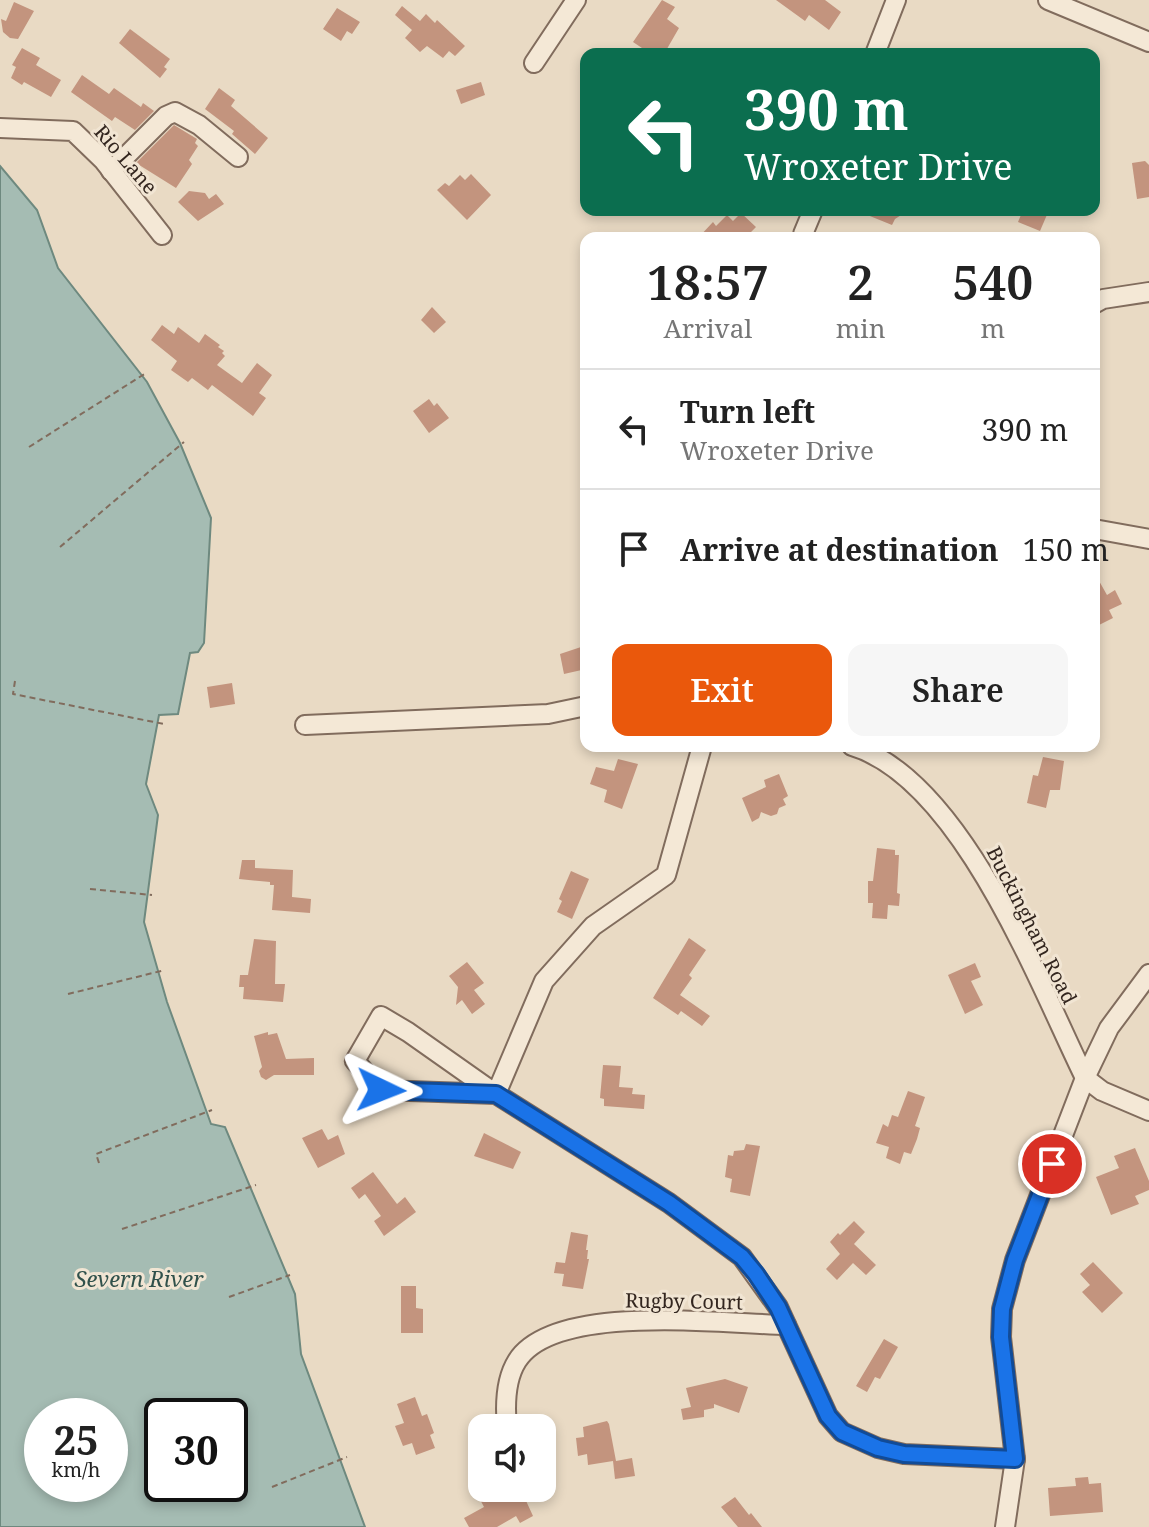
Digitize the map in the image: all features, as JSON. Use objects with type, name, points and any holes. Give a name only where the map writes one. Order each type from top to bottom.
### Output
[{"type":"street","points":[[534,63],[576,0]]},
{"type":"street","points":[[877,48],[896,0]]},
{"type":"street","points":[[1048,0],[1091,8],[1149,42]]},
{"type":"street","points":[[111,171],[166,116],[175,112],[199,125],[238,157]]},
{"type":"street","name":"Rio Lane","points":[[0,128],[73,131],[111,171],[162,235]]},
{"type":"street","points":[[1100,301],[1149,292]]},
{"type":"street","points":[[1100,530],[1149,539]]},
{"type":"street","points":[[305,725],[548,714],[580,707]]},
{"type":"street","points":[[484,1090],[544,981],[593,926],[666,875],[700,752]]},
{"type":"street","name":"Buckingham Road","points":[[871,752],[914,784],[953,827],[979,865],[1085,1078]]},
{"type":"street","points":[[1005,1527],[1015,1459],[1001,1337],[1002,1309],[1015,1260],[1085,1078],[1109,1028],[1149,974]]},
{"type":"street","points":[[484,1090],[381,1090],[355,1061],[381,1016],[484,1090],[669,1203],[742,1257],[778,1307],[828,1416],[842,1432],[878,1448],[904,1454],[1015,1459]]},
{"type":"street","points":[[1085,1078],[1102,1091],[1149,1111]]},
{"type":"street","name":"Rugby Court","points":[[508,1414],[509,1382],[517,1361],[532,1346],[552,1336],[609,1322],[646,1319],[786,1325]]},
{"type":"path","points":[[29,447],[146,373]]},
{"type":"path","points":[[60,547],[184,442]]},
{"type":"path","points":[[15,681],[13,694],[164,724]]},
{"type":"path","points":[[90,889],[152,895]]},
{"type":"path","points":[[68,994],[165,970]]},
{"type":"path","points":[[99,1163],[96,1154],[212,1110]]},
{"type":"path","points":[[122,1229],[256,1185]]},
{"type":"path","points":[[229,1297],[290,1275]]},
{"type":"path","points":[[272,1487],[347,1457]]},
{"type":"water","name":"Severn River","points":[[0,166],[37,210],[58,268],[147,382],[180,443],[211,518],[204,643],[198,652],[190,653],[178,714],[159,715],[146,784],[158,815],[144,922],[167,1002],[211,1124],[225,1127],[295,1294],[301,1354],[365,1527],[0,1527]]},
{"type":"building","points":[[662,0],[675,7],[667,19],[679,28],[667,48],[642,48],[633,42]]},
{"type":"building","points":[[776,0],[825,0],[841,12],[829,30],[809,15],[805,21]]},
{"type":"building","points":[[14,2],[34,11],[18,39],[10,38],[3,32],[1,19],[6,21]]},
{"type":"building","points":[[402,6],[420,21],[426,14],[435,23],[437,20],[465,46],[455,56],[449,51],[443,58],[427,46],[420,52],[405,38],[412,30],[395,15]]},
{"type":"building","points":[[337,8],[360,22],[352,34],[347,31],[341,41],[323,29]]},
{"type":"building","points":[[130,29],[170,59],[160,78],[119,43]]},
{"type":"building","points":[[22,48],[40,58],[36,65],[61,80],[51,97],[11,78],[16,67],[12,65]]},
{"type":"building","points":[[82,75],[109,94],[114,88],[141,107],[143,103],[154,111],[135,130],[115,117],[112,121],[71,92]]},
{"type":"building","points":[[481,82],[485,95],[461,104],[456,90]]},
{"type":"building","points":[[219,88],[235,100],[231,106],[268,138],[255,154],[232,134],[234,131],[205,109]]},
{"type":"building","points":[[174,125],[197,139],[195,143],[198,146],[189,160],[192,164],[176,188],[136,163]]},
{"type":"building","points":[[1145,161],[1149,165],[1149,197],[1137,199],[1132,163]]},
{"type":"building","points":[[471,174],[491,195],[467,220],[437,190],[445,183],[449,186],[460,175],[465,180]]},
{"type":"building","points":[[189,191],[205,193],[209,199],[216,194],[224,204],[198,221],[178,202]]},
{"type":"building","points":[[726,216],[733,221],[738,216],[744,216],[756,227],[751,232],[704,232],[713,222],[716,226]]},
{"type":"building","points":[[870,216],[900,216],[892,225]]},
{"type":"building","points":[[1020,216],[1046,216],[1040,231],[1018,222]]},
{"type":"building","points":[[432,307],[446,322],[434,333],[421,320]]},
{"type":"building","points":[[162,325],[174,334],[178,327],[199,343],[205,334],[224,351],[225,356],[217,365],[242,383],[257,363],[272,375],[259,393],[266,398],[253,416],[212,385],[208,390],[192,378],[188,382],[171,370],[177,361],[151,340]]},
{"type":"building","points":[[429,399],[434,406],[437,403],[449,418],[429,433],[413,411]]},
{"type":"building","points":[[1100,583],[1107,595],[1115,590],[1122,604],[1109,610],[1113,618],[1100,624]]},
{"type":"building","points":[[580,647],[580,670],[564,674],[560,654]]},
{"type":"building","points":[[232,683],[235,704],[210,708],[207,687]]},
{"type":"building","points":[[1043,757],[1064,761],[1060,790],[1050,790],[1046,808],[1027,803],[1033,775],[1038,776]]},
{"type":"building","points":[[618,759],[638,764],[622,809],[604,802],[607,790],[590,784],[596,767],[614,771]]},
{"type":"building","points":[[779,774],[788,796],[783,799],[786,805],[771,816],[761,812],[759,818],[752,822],[742,798],[766,787],[764,780]]},
{"type":"building","points":[[877,848],[895,850],[895,855],[899,855],[899,906],[888,905],[887,919],[872,918],[873,903],[868,903],[868,881],[873,881]]},
{"type":"building","points":[[242,860],[255,860],[255,868],[293,870],[292,897],[311,899],[310,913],[272,910],[274,885],[239,879]]},
{"type":"building","points":[[571,871],[589,879],[572,919],[557,912]]},
{"type":"building","points":[[689,938],[706,950],[680,995],[710,1016],[702,1026],[681,1011],[678,1015],[653,998]]},
{"type":"building","points":[[254,939],[276,941],[275,984],[285,984],[283,1002],[243,999],[244,987],[239,987],[240,975],[248,975]]},
{"type":"building","points":[[467,962],[484,983],[474,990],[485,1004],[472,1014],[462,1000],[456,1005],[458,987],[449,976]]},
{"type":"building","points":[[975,963],[981,977],[971,981],[983,1005],[965,1014],[948,975]]},
{"type":"building","points":[[268,1032],[268,1035],[277,1033],[286,1059],[314,1058],[314,1075],[274,1075],[266,1080],[261,1077],[259,1071],[262,1067],[254,1036]]},
{"type":"building","points":[[603,1065],[621,1066],[619,1087],[633,1088],[632,1094],[645,1095],[644,1109],[604,1106],[604,1099],[600,1098]]},
{"type":"building","points":[[908,1091],[925,1097],[915,1126],[920,1128],[917,1139],[911,1154],[904,1152],[900,1164],[886,1158],[889,1147],[876,1143],[883,1124],[888,1127],[892,1115],[898,1117]]},
{"type":"building","points":[[322,1129],[328,1140],[338,1135],[345,1154],[318,1168],[302,1138]]},
{"type":"building","points":[[484,1133],[521,1152],[513,1169],[474,1156]]},
{"type":"building","points":[[746,1144],[760,1146],[750,1196],[730,1192],[732,1179],[725,1177],[728,1155],[733,1156],[734,1151],[744,1150]]},
{"type":"building","points":[[1135,1148],[1149,1181],[1149,1190],[1135,1196],[1139,1204],[1111,1215],[1096,1177],[1119,1168],[1114,1156]]},
{"type":"building","points":[[373,1172],[397,1204],[405,1197],[416,1212],[384,1236],[374,1221],[381,1216],[365,1194],[359,1199],[351,1188]]},
{"type":"building","points":[[854,1221],[865,1232],[854,1244],[876,1265],[866,1275],[853,1263],[837,1280],[826,1269],[840,1254],[830,1242]]},
{"type":"building","points":[[571,1232],[588,1235],[586,1250],[589,1259],[583,1289],[562,1286],[564,1274],[554,1273],[556,1262],[565,1263]]},
{"type":"building","points":[[1093,1262],[1123,1293],[1102,1313],[1082,1292],[1090,1285],[1080,1274]]},
{"type":"building","points":[[401,1286],[416,1286],[416,1308],[423,1309],[423,1333],[401,1333]]},
{"type":"building","points":[[884,1339],[898,1347],[880,1379],[875,1377],[867,1392],[856,1386]]},
{"type":"building","points":[[725,1379],[748,1387],[739,1413],[714,1404],[714,1408],[704,1410],[704,1417],[683,1420],[681,1409],[691,1407],[686,1388]]},
{"type":"building","points":[[415,1397],[422,1416],[427,1414],[434,1433],[430,1435],[435,1448],[416,1455],[412,1443],[403,1446],[395,1426],[404,1423],[397,1404]]},
{"type":"building","points":[[607,1421],[616,1461],[632,1458],[635,1476],[615,1479],[613,1461],[588,1465],[587,1454],[578,1456],[576,1438],[584,1437],[583,1427]]},
{"type":"building","points":[[1088,1477],[1089,1484],[1101,1483],[1103,1512],[1050,1516],[1048,1488],[1076,1486],[1075,1478]]},
{"type":"building","points":[[735,1497],[762,1527],[738,1527],[721,1507]]},
{"type":"building","points":[[481,1502],[527,1502],[533,1516],[520,1523],[516,1516],[497,1527],[469,1527],[464,1518],[484,1507]]},
{"type":"route","points":[[381,1090],[496,1094],[669,1203],[742,1257],[756,1274],[778,1307],[828,1416],[842,1432],[878,1448],[904,1454],[1015,1459],[1001,1337],[1002,1309],[1015,1260],[1052,1164]]}]
